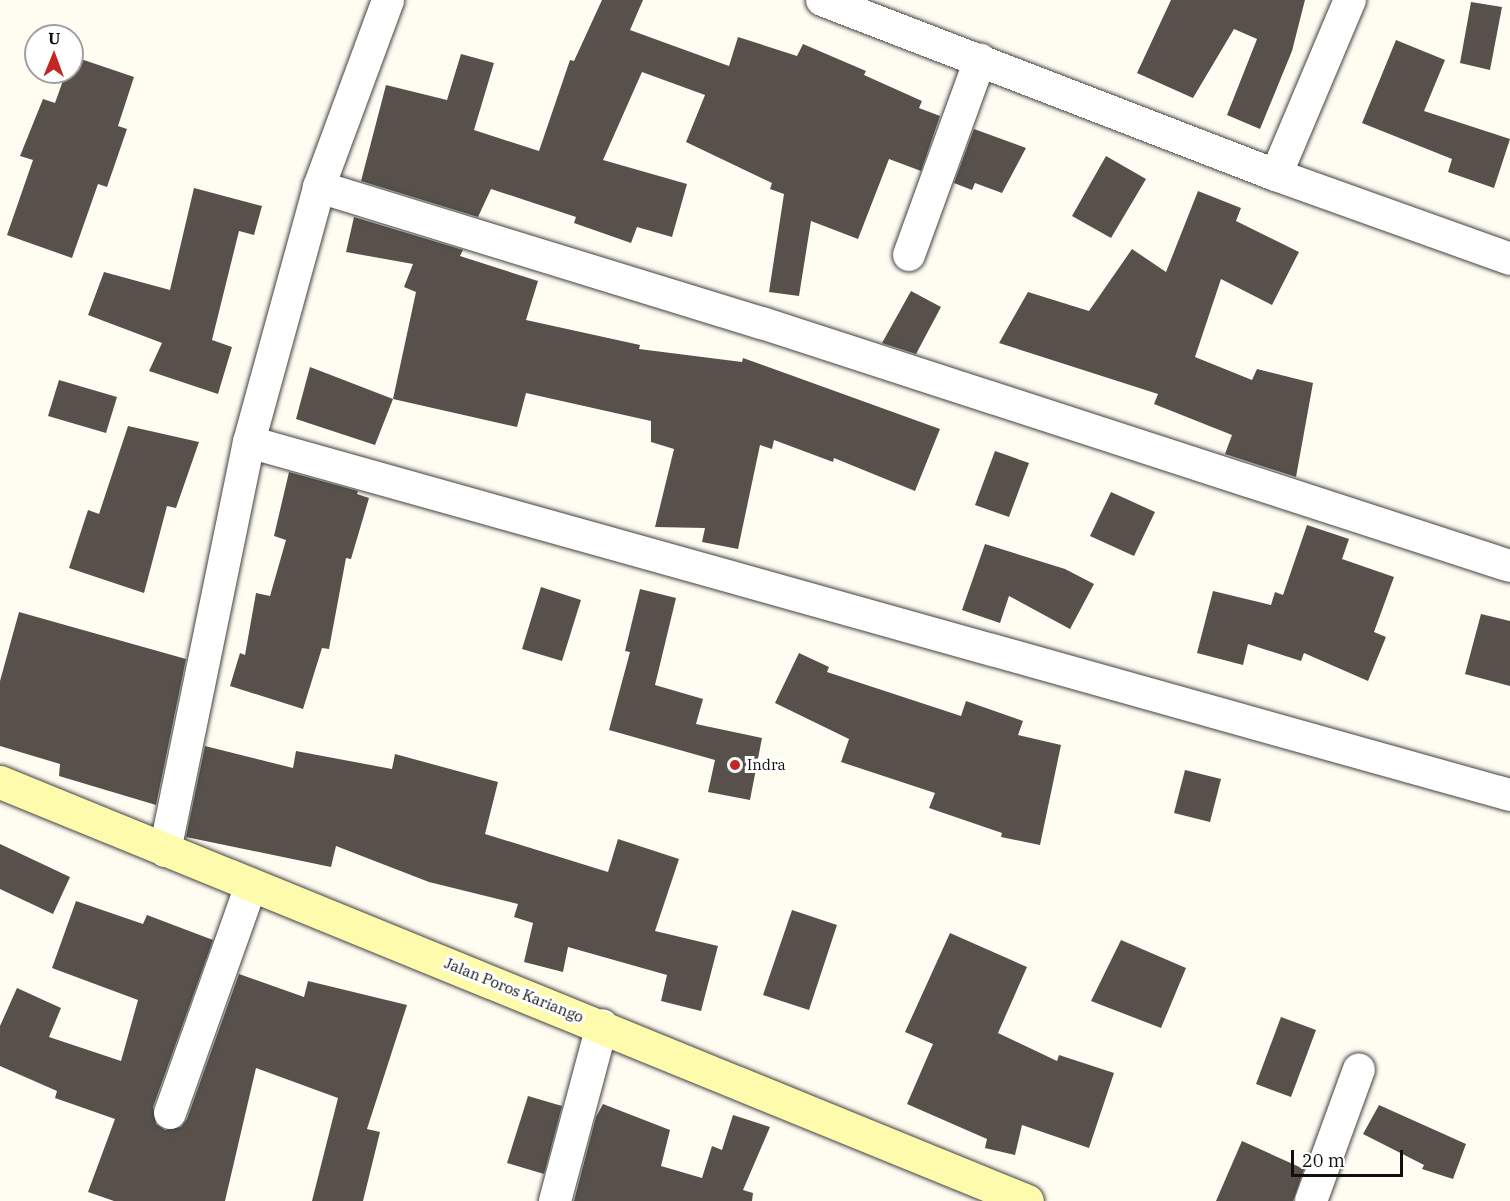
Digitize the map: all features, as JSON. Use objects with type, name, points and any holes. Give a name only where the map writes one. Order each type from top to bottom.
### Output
[{"type":"main road","name":"Jalan Poros Kariango","points":[[0,782],[251,886],[602,1025],[1027,1201]]},
{"type":"street","points":[[165,851],[249,442],[319,187],[388,0]]},
{"type":"street","points":[[822,0],[1276,175],[1510,259]]},
{"type":"street","points":[[1276,175],[1350,0]]},
{"type":"street","points":[[909,255],[980,60]]},
{"type":"street","points":[[319,187],[773,327],[1510,566]]},
{"type":"street","points":[[249,442],[1510,795]]},
{"type":"street","points":[[170,1113],[251,886]]},
{"type":"street","points":[[555,1201],[602,1025]]},
{"type":"street","points":[[1311,1201],[1359,1069]]},
{"type":"building","points":[[602,0],[643,0],[630,30],[729,66],[738,37],[797,56],[803,44],[866,71],[864,75],[922,101],[919,108],[940,116],[921,171],[889,159],[858,239],[811,221],[799,296],[769,292],[784,194],[770,189],[772,183],[686,142],[705,95],[642,72],[603,160],[687,184],[672,237],[637,227],[631,243],[574,223],[576,217],[491,189],[478,217],[361,181],[386,85],[447,100],[461,54],[494,63],[474,130],[539,151],[570,60],[574,61]]},
{"type":"building","points":[[1171,0],[1305,0],[1292,51],[1260,129],[1227,115],[1257,39],[1234,29],[1193,98],[1137,73]]},
{"type":"building","points":[[1471,2],[1502,7],[1490,70],[1460,63]]},
{"type":"building","points":[[1396,40],[1445,60],[1424,111],[1510,139],[1494,188],[1448,172],[1452,159],[1362,123]]},
{"type":"building","points":[[84,60],[134,77],[118,126],[127,129],[107,187],[98,184],[72,258],[7,235],[33,160],[20,156],[43,99],[55,103],[62,84],[84,84]]},
{"type":"building","points":[[974,129],[1026,148],[1002,193],[975,183],[972,190],[954,183]]},
{"type":"building","points":[[1106,156],[1146,179],[1111,238],[1072,216]]},
{"type":"building","points":[[194,188],[262,206],[254,235],[239,231],[212,340],[232,347],[218,394],[149,371],[162,343],[88,315],[104,272],[170,290]]},
{"type":"building","points":[[1198,191],[1241,208],[1236,221],[1299,252],[1272,305],[1221,279],[1195,357],[1252,380],[1257,369],[1313,383],[1296,477],[1225,454],[1232,435],[1154,404],[1158,394],[999,343],[1028,292],[1089,311],[1132,249],[1166,272]]},
{"type":"building","points":[[354,217],[463,250],[460,256],[538,281],[526,320],[640,345],[639,349],[742,362],[743,358],[940,429],[915,491],[834,458],[833,462],[774,440],[772,449],[760,445],[738,549],[702,542],[705,528],[655,527],[674,449],[651,442],[651,421],[526,393],[517,427],[393,399],[416,292],[404,287],[413,264],[346,252]]},
{"type":"building","points":[[911,291],[941,307],[916,354],[882,343]]},
{"type":"building","points":[[310,367],[393,399],[375,445],[296,419]]},
{"type":"building","points":[[59,380],[117,397],[106,433],[48,416]]},
{"type":"building","points":[[128,426],[199,442],[176,508],[167,506],[144,593],[69,568],[88,510],[99,514]]},
{"type":"building","points":[[995,451],[1029,463],[1009,517],[975,505]]},
{"type":"building","points":[[289,472],[358,491],[357,494],[369,498],[351,559],[346,558],[329,649],[322,648],[303,709],[230,686],[240,653],[245,655],[256,593],[270,596],[286,540],[274,536]]},
{"type":"building","points":[[1111,492],[1155,512],[1134,556],[1090,536]]},
{"type":"building","points":[[1307,525],[1349,539],[1342,559],[1394,577],[1374,632],[1386,637],[1368,681],[1304,653],[1301,661],[1248,644],[1243,665],[1197,653],[1213,591],[1271,605],[1275,592],[1283,595]]},
{"type":"building","points":[[985,544],[1065,569],[1094,584],[1070,629],[1009,596],[1000,623],[962,610]]},
{"type":"building","points":[[541,587],[581,600],[562,661],[522,649]]},
{"type":"building","points":[[640,589],[676,598],[655,685],[703,699],[696,724],[762,738],[750,800],[708,792],[715,760],[609,730],[630,652],[625,651]]},
{"type":"building","points":[[19,612],[186,659],[156,805],[59,776],[60,764],[0,746],[0,681]]},
{"type":"building","points":[[1481,614],[1510,621],[1510,686],[1465,674]]},
{"type":"building","points":[[799,653],[829,667],[827,672],[961,716],[966,701],[1023,721],[1018,735],[1061,745],[1040,845],[1001,837],[1002,833],[929,808],[935,793],[841,762],[849,739],[775,703]]},
{"type":"building","points":[[205,746],[293,768],[296,751],[392,769],[395,754],[498,782],[485,834],[608,872],[618,839],[679,859],[655,931],[718,946],[701,1011],[661,1001],[667,975],[568,947],[563,972],[524,962],[533,923],[514,917],[518,904],[429,882],[336,846],[331,867],[186,837]]},
{"type":"building","points":[[1185,770],[1221,779],[1210,822],[1174,813]]},
{"type":"building","points":[[0,844],[70,877],[53,914],[0,889]]},
{"type":"building","points":[[76,901],[143,924],[147,915],[213,940],[153,1107],[156,1124],[165,1130],[181,1127],[187,1119],[239,974],[304,997],[308,981],[407,1005],[367,1129],[380,1132],[363,1201],[312,1201],[338,1098],[256,1068],[225,1201],[114,1201],[88,1192],[115,1119],[55,1098],[57,1091],[0,1066],[0,1026],[17,988],[61,1008],[49,1037],[121,1061],[138,1000],[52,968]]},
{"type":"building","points":[[792,910],[837,925],[809,1010],[763,995]]},
{"type":"building","points":[[950,933],[1027,967],[998,1033],[1057,1061],[1059,1055],[1114,1073],[1089,1148],[1022,1125],[1015,1155],[985,1148],[987,1139],[907,1104],[933,1044],[905,1032]]},
{"type":"building","points":[[1121,940],[1186,968],[1161,1028],[1091,1001]]},
{"type":"building","points":[[1281,1017],[1316,1030],[1291,1097],[1256,1084]]},
{"type":"building","points":[[528,1096],[562,1106],[544,1174],[507,1163]]},
{"type":"building","points":[[603,1104],[670,1130],[661,1166],[702,1178],[712,1146],[722,1150],[733,1115],[770,1127],[743,1190],[753,1193],[752,1201],[574,1201],[596,1117]]},
{"type":"building","points":[[1379,1105],[1466,1144],[1453,1179],[1422,1169],[1424,1165],[1363,1134]]},
{"type":"building","points":[[1242,1141],[1304,1169],[1293,1201],[1216,1201]]},
{"type":"place","name":"Indra","points":[[735,765]]}]
